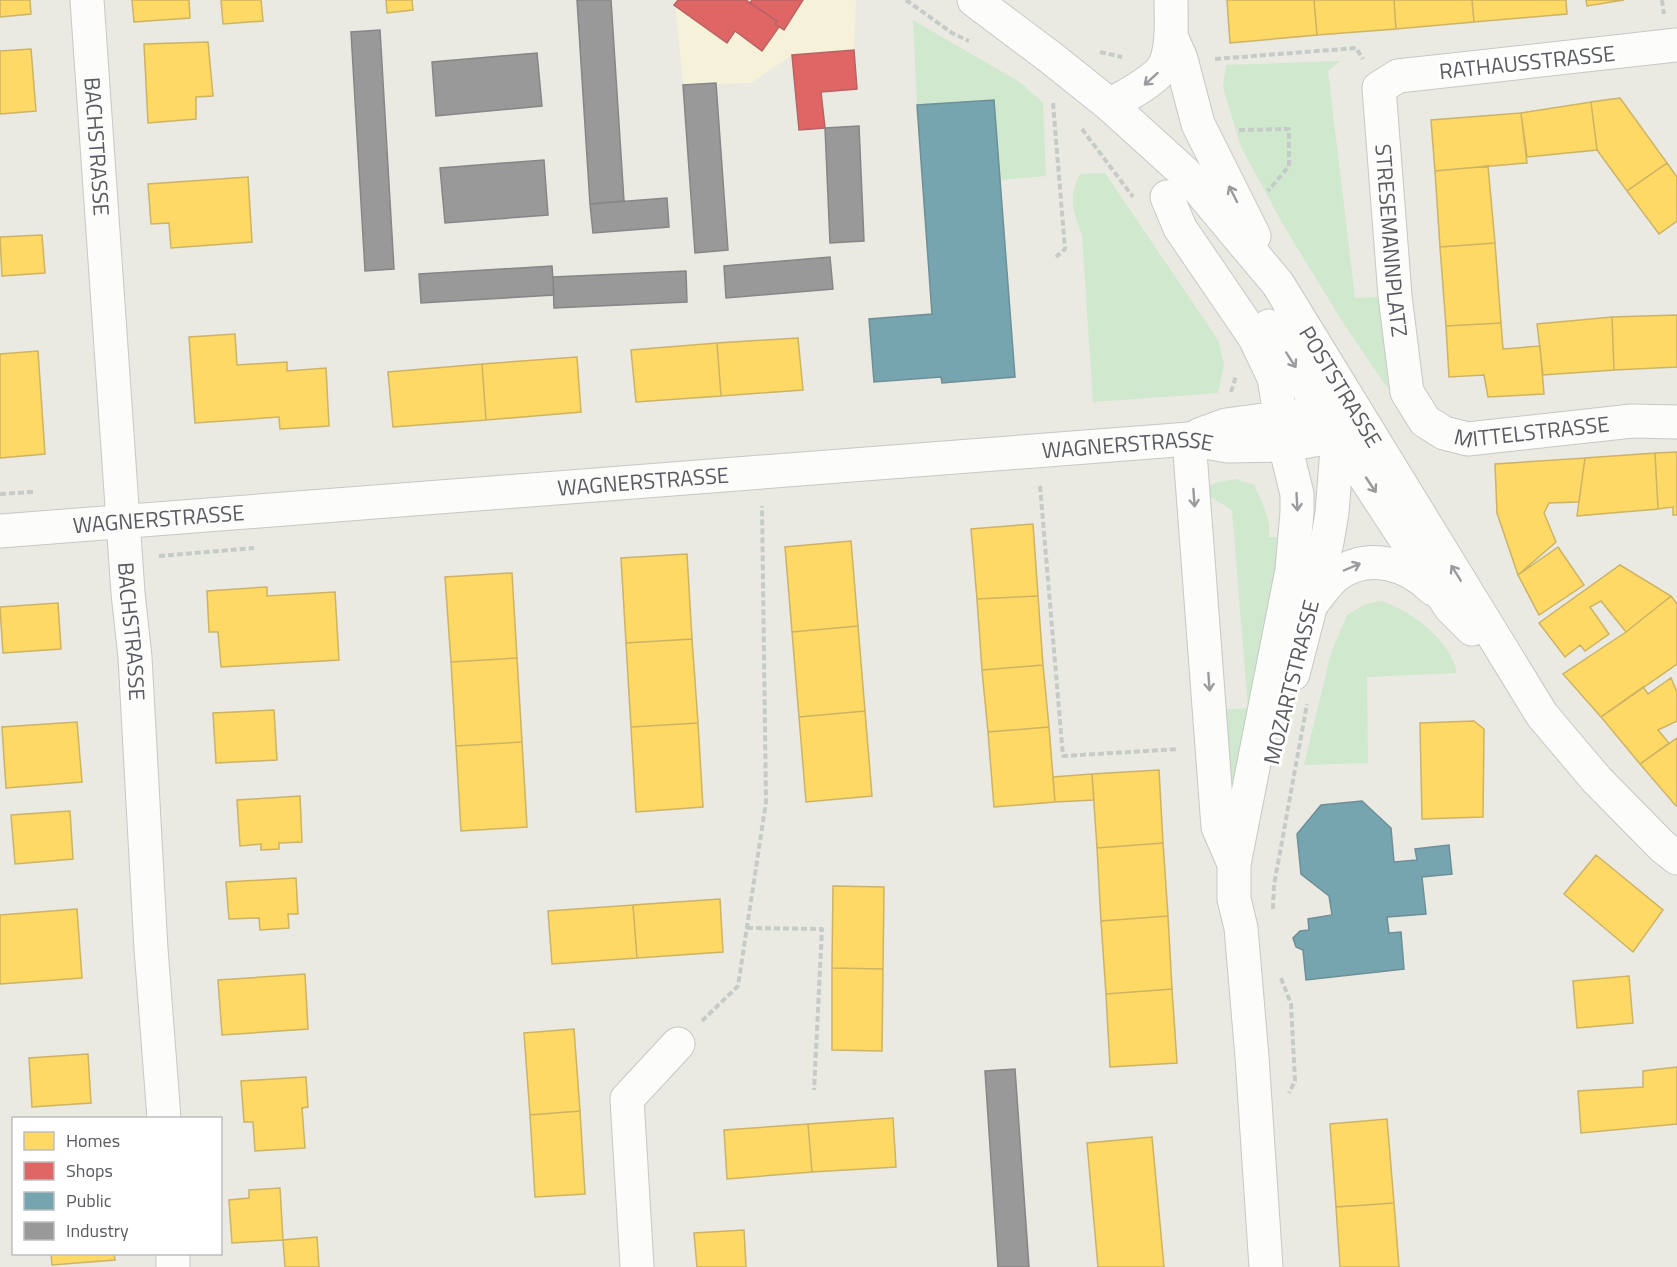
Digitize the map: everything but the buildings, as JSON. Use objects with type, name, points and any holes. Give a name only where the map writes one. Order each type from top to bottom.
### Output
[{"type":"street","name":"BACHSTRASSE","points":[[87,0],[123,521],[135,657],[151,949],[164,1117]]},
{"type":"street","name":"POSTSTRASSE","points":[[974,0],[1050,57],[1186,174],[1278,284],[1342,425],[1450,607],[1520,676]]},
{"type":"street","points":[[1119,114],[1166,64],[1171,36],[1171,0]]},
{"type":"street","points":[[1171,36],[1180,59],[1198,124],[1278,284]]},
{"type":"street","name":"RATHAUSSTRASSE","points":[[1379,88],[1398,76],[1677,45]]},
{"type":"street","name":"STRESEMANNPLATZ","points":[[1379,88],[1395,296],[1407,392]]},
{"type":"street","name":"POSTSTRASSE","points":[[1119,114],[1167,197],[1250,295],[1520,676],[1542,715],[1597,780],[1663,847],[1677,858]]},
{"type":"street","name":"MOZARTSTRASSE","points":[[1167,197],[1180,228],[1256,338],[1274,378],[1297,494],[1292,570],[1234,864],[1234,899],[1241,928],[1266,1267]]},
{"type":"street","name":"MITTELSTRASSE","points":[[1407,392],[1425,421],[1444,433],[1468,439],[1632,421],[1677,422]]},
{"type":"street","name":"WAGNERSTRASSE","points":[[0,531],[1189,440],[1228,446],[1283,431],[1342,425]]},
{"type":"street","name":"MOZARTSTRASSE","points":[[1241,928],[1255,830],[1327,542],[1342,425]]},
{"type":"street","name":"MOZARTSTRASSE","points":[[1189,440],[1218,827],[1234,864]]},
{"type":"street","points":[[1310,606],[1335,576],[1348,567],[1365,562],[1399,565],[1428,584],[1450,607]]},
{"type":"street","points":[[637,1267],[627,1099],[678,1044]]},
{"type":"path","points":[[1205,59],[1356,48],[1379,88]]},
{"type":"path","points":[[1052,93],[1065,249],[1056,257]]},
{"type":"path","points":[[1233,130],[1289,129],[1289,166],[1261,200]]},
{"type":"path","points":[[1051,485],[1039,486],[1063,756],[1182,749]]},
{"type":"path","points":[[678,1044],[738,986],[766,802],[762,503]]},
{"type":"path","points":[[1273,920],[1274,885],[1307,701]]},
{"type":"path","points":[[747,928],[822,929],[814,1090]]},
{"type":"path","points":[[1280,975],[1291,1004],[1295,1072],[1295,1081],[1287,1097]]},
{"type":"shaded area","points":[[675,0],[856,0],[854,50],[792,55],[751,83],[683,85]]},
{"type":"green space","points":[[913,20],[1021,83],[1043,103],[1046,176],[1000,180],[994,100],[917,105]]},
{"type":"green space","points":[[1340,61],[1328,71],[1355,298],[1380,297],[1388,389],[1344,324],[1285,228],[1241,147],[1223,87],[1226,65]]},
{"type":"green space","points":[[1105,173],[1218,340],[1224,365],[1218,393],[1093,402],[1082,235],[1074,211],[1073,198],[1080,174]]},
{"type":"green space","points":[[1236,479],[1254,485],[1267,517],[1269,537],[1286,538],[1229,814],[1221,710],[1248,708],[1232,510],[1206,494],[1207,487],[1218,482]]},
{"type":"green space","points":[[1382,601],[1405,612],[1428,628],[1447,649],[1457,673],[1367,677],[1368,763],[1304,765],[1331,653],[1347,615],[1366,604]]}]
